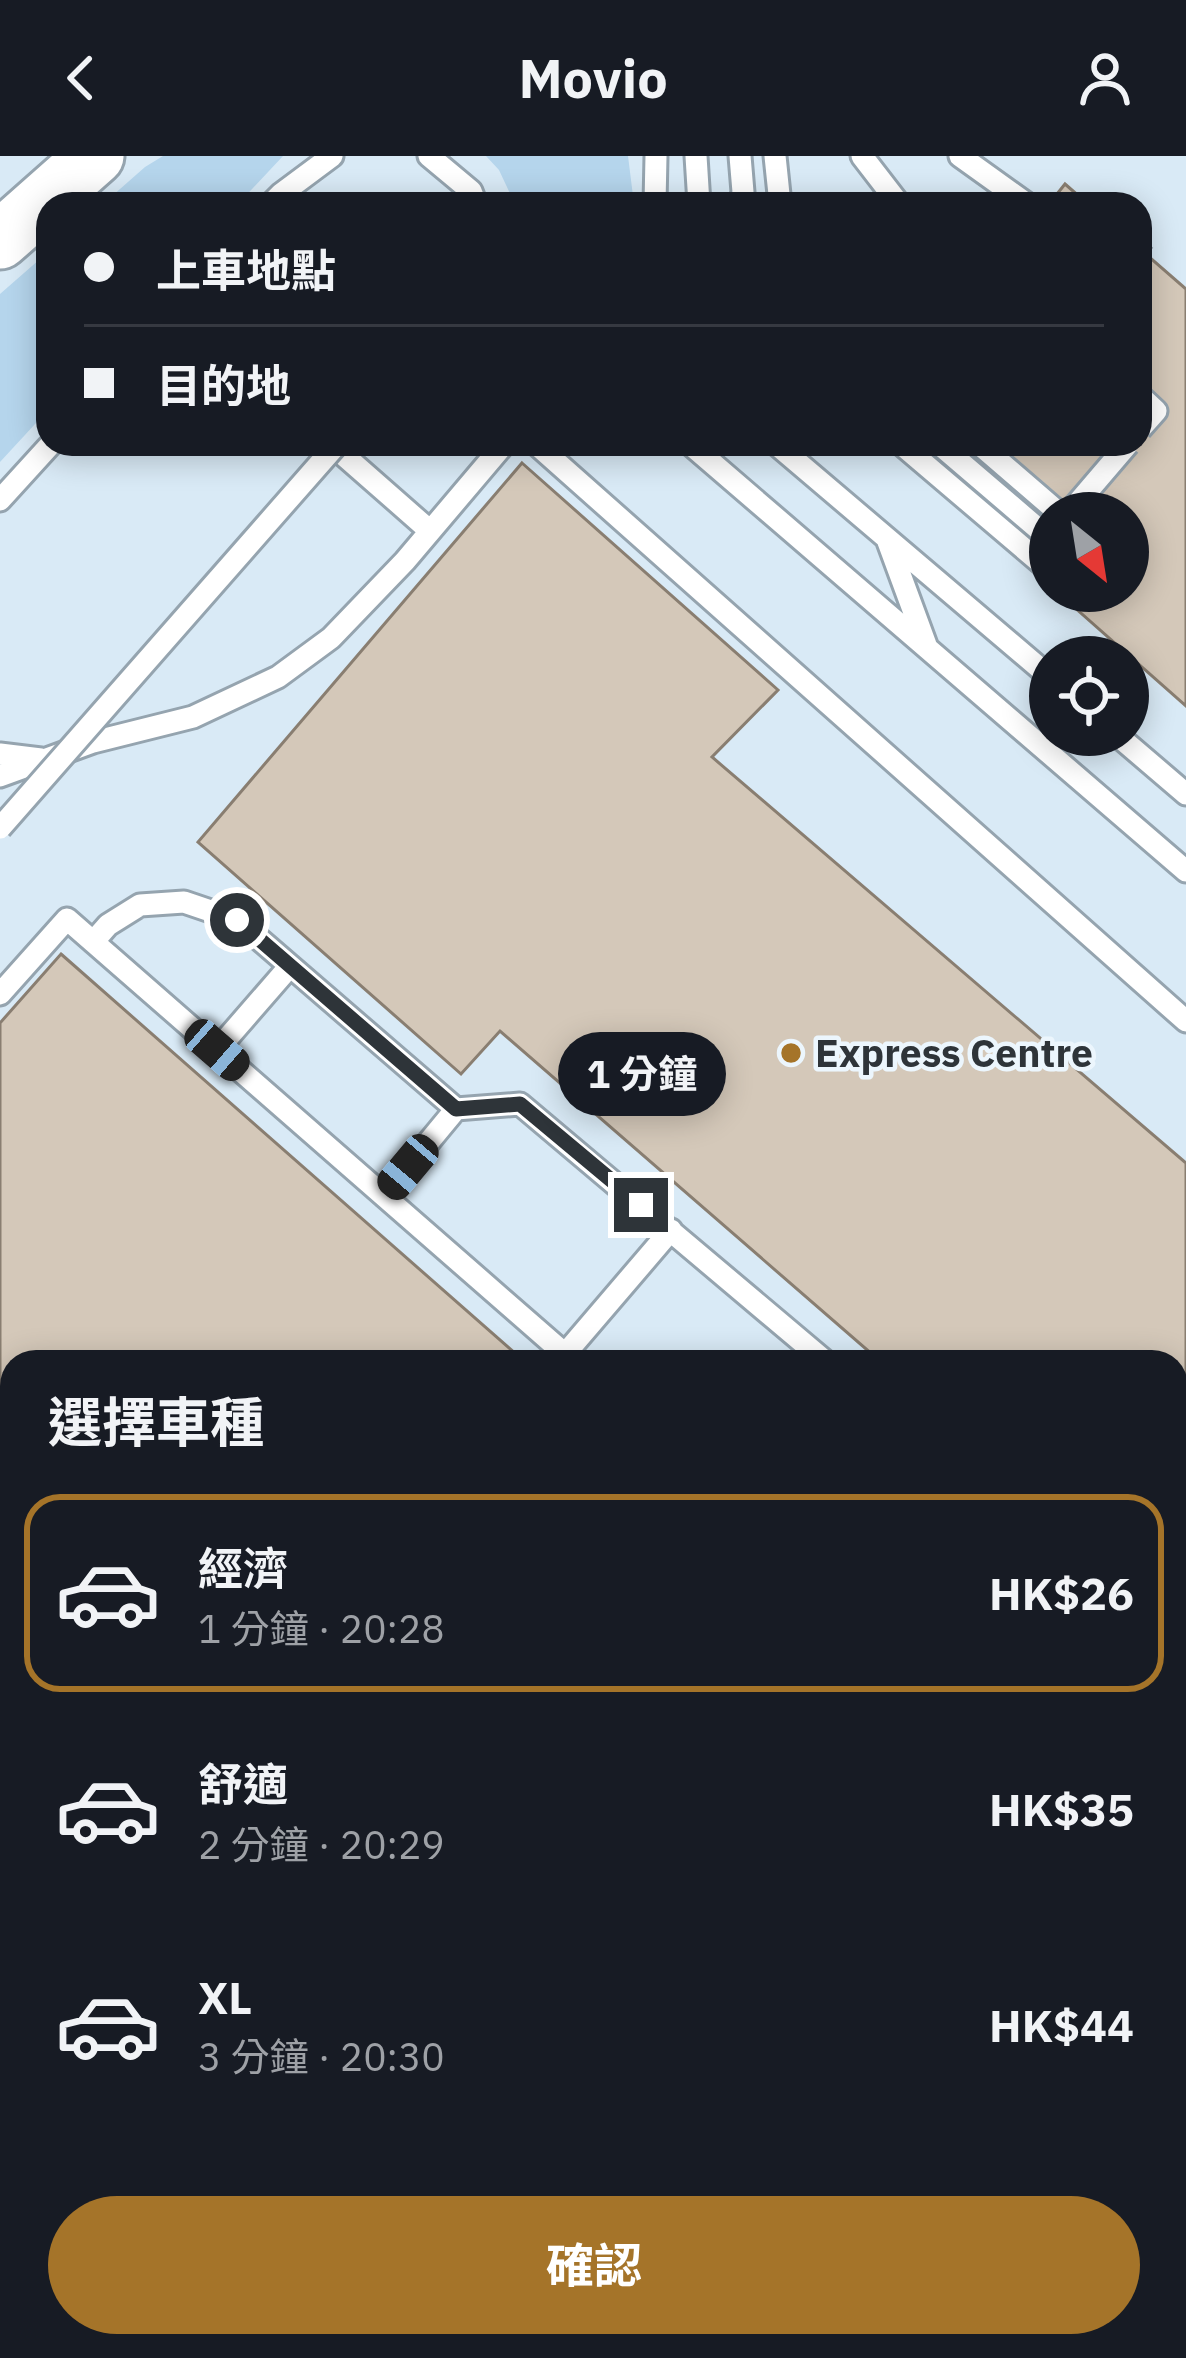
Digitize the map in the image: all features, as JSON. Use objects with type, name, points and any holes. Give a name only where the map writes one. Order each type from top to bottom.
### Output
[{"type":"street","points":[[54,192],[95,156]]},
{"type":"street","points":[[0,240],[36,208]]},
{"type":"lane","points":[[286,192],[332,156]]},
{"type":"lane","points":[[429,156],[471,192]]},
{"type":"lane","points":[[655,192],[656,156]]},
{"type":"lane","points":[[696,156],[698,192]]},
{"type":"lane","points":[[740,156],[743,192]]},
{"type":"lane","points":[[776,156],[780,192]]},
{"type":"lane","points":[[862,156],[890,192]]},
{"type":"lane","points":[[960,156],[1010,192]]},
{"type":"lane","points":[[0,500],[40,456]]},
{"type":"lane","points":[[0,829],[324,456]]},
{"type":"lane","points":[[347,456],[429,530]]},
{"type":"lane","points":[[0,776],[93,742],[193,717],[278,677],[332,638],[494,456]]},
{"type":"lane","points":[[550,456],[1186,1021]]},
{"type":"lane","points":[[704,456],[1186,871]]},
{"type":"lane","points":[[791,456],[1029,658]]},
{"type":"lane","points":[[916,456],[1029,553]]},
{"type":"lane","points":[[953,456],[1029,521]]},
{"type":"lane","points":[[993,456],[1035,492]]},
{"type":"lane","points":[[1087,492],[1117,456]]},
{"type":"lane","points":[[886,535],[926,646]]},
{"type":"lane","points":[[0,754],[45,760]]},
{"type":"lane","points":[[1142,756],[1186,794]]},
{"type":"lane","points":[[93,942],[108,925],[140,905],[184,902],[237,920],[456,1109],[520,1104],[812,1350]]},
{"type":"lane","points":[[0,994],[67,919],[561,1350]]},
{"type":"lane","points":[[217,1050],[290,966]]},
{"type":"lane","points":[[384,1196],[456,1109]]},
{"type":"lane","points":[[576,1350],[671,1230]]},
{"type":"path","points":[[1152,251],[1157,255]]},
{"type":"shaded area","points":[[163,156],[283,156],[249,192],[117,192]]},
{"type":"shaded area","points":[[486,156],[628,156],[632,192],[509,192]]},
{"type":"shaded area","points":[[36,262],[36,423],[0,462],[0,294]]},
{"type":"building","points":[[1152,259],[1186,289],[1186,706],[1149,673],[1149,636],[1107,636],[1080,612],[1149,612],[1149,492],[1029,492],[1029,507],[971,456],[1152,456]]},
{"type":"building","name":"Express Centre","points":[[522,463],[778,690],[712,757],[1186,1163],[1186,1350],[867,1350],[500,1031],[461,1074],[198,842]]},
{"type":"building","points":[[61,954],[511,1350],[0,1350],[0,1023]]},
{"type":"place","name":"Express Centre","points":[[791,1053]]},
{"type":"route","points":[[237,920],[456,1109],[520,1104],[641,1205]]}]
